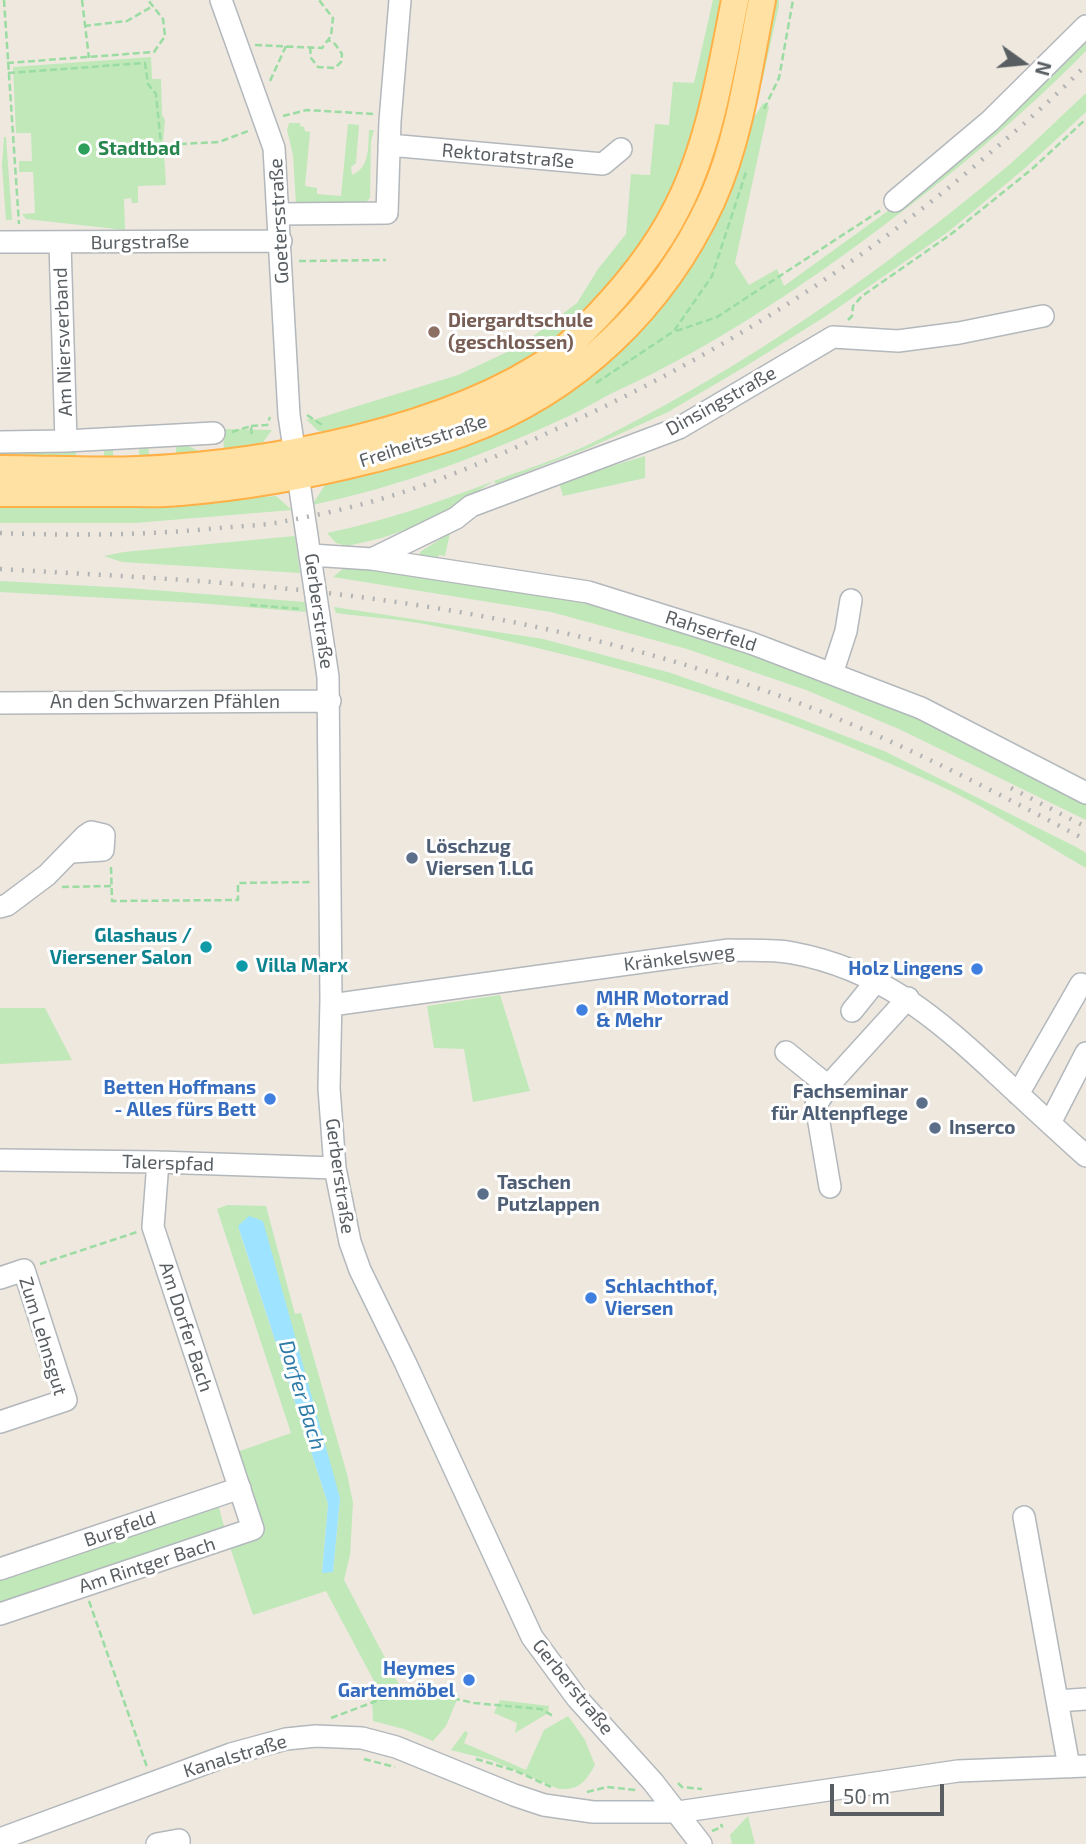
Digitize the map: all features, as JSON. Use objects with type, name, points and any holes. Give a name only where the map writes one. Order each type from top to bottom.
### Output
[{"type":"main road","name":"Freiheitsstraße","points":[[0,493],[179,492],[295,464],[474,401],[559,354],[645,262],[677,209],[714,107],[735,0]]},
{"type":"main road","name":"Freiheitsstraße","points":[[0,469],[138,470],[254,459],[295,464],[392,454],[464,432],[529,402],[570,377],[615,340],[658,292],[688,247],[713,198],[739,115],[762,0]]},
{"type":"street","name":"Goetersstraße","points":[[221,0],[274,148],[289,415],[295,464]]},
{"type":"street","points":[[279,214],[387,213],[390,118],[400,0]]},
{"type":"street","points":[[895,201],[990,121],[1086,26]]},
{"type":"street","name":"Rektoratstraße","points":[[389,145],[603,164],[621,149]]},
{"type":"street","name":"Burgstraße","points":[[10,242],[281,241]]},
{"type":"street","name":"Am Niersverband","points":[[60,243],[66,442]]},
{"type":"street","points":[[833,337],[898,341],[959,333],[1043,316]]},
{"type":"street","name":"Dinsingstraße","points":[[372,559],[456,517],[471,506],[679,428],[833,337]]},
{"type":"street","points":[[0,442],[66,442],[214,433]]},
{"type":"street","name":"Gerberstraße","points":[[295,464],[311,555],[330,701],[329,1082],[335,1168],[350,1242],[360,1270],[527,1628],[577,1698],[653,1782],[701,1844]]},
{"type":"street","name":"Rahserfeld","points":[[311,555],[372,559],[587,593],[751,643],[921,708],[1086,793]]},
{"type":"street","points":[[832,674],[846,631],[851,600]]},
{"type":"street","name":"An den Schwarzen Pfählen","points":[[0,703],[330,701]]},
{"type":"street","points":[[0,907],[7,905],[31,887],[92,832],[104,835],[104,846]]},
{"type":"street","name":"Kränkelsweg","points":[[331,1005],[729,950],[791,952],[850,969],[877,980],[908,998],[950,1031],[1086,1157]]},
{"type":"street","points":[[852,1011],[877,980]]},
{"type":"street","points":[[1018,1094],[1081,984]]},
{"type":"street","points":[[830,1187],[816,1105],[828,1087],[908,998]]},
{"type":"street","points":[[786,1052],[828,1087]]},
{"type":"street","points":[[1050,1123],[1086,1053]]},
{"type":"street","name":"Talerspfad","points":[[0,1160],[335,1168]]},
{"type":"street","name":"Am Dorfer Bach","points":[[158,1162],[153,1227],[240,1488]]},
{"type":"street","name":"Zum Lehnsgut","points":[[0,1278],[24,1270],[66,1401],[0,1422]]},
{"type":"street","name":"Burgfeld","points":[[0,1569],[240,1488]]},
{"type":"street","name":"Am Rintger Bach","points":[[0,1614],[253,1529],[240,1488]]},
{"type":"street","points":[[1024,1517],[1057,1700],[1077,1766]]},
{"type":"street","points":[[1057,1700],[1086,1699]]},
{"type":"street","name":"Kanalstraße","points":[[0,1839],[231,1754],[286,1739],[316,1736],[362,1738],[396,1747],[484,1784],[544,1805],[593,1812],[678,1812],[958,1771],[1077,1766]]},
{"type":"street","points":[[157,1844],[178,1840],[179,1844]]},
{"type":"path","points":[[4,0],[8,73],[10,242]]},
{"type":"path","points":[[82,0],[89,58]]},
{"type":"path","points":[[7,63],[154,52],[165,36],[163,19],[148,0]]},
{"type":"path","points":[[238,45],[322,48],[331,36],[332,18],[319,0]]},
{"type":"path","points":[[762,114],[779,78],[793,0]]},
{"type":"path","points":[[84,26],[127,21],[153,6]]},
{"type":"path","points":[[310,47],[311,58],[318,67],[335,68],[341,62],[342,54],[335,44],[328,40]]},
{"type":"path","points":[[8,73],[145,63],[148,84],[156,94],[161,145],[219,142],[244,134],[262,114],[286,46]]},
{"type":"path","points":[[262,114],[307,110],[390,118]]},
{"type":"path","points":[[833,337],[852,316],[853,306],[862,296],[950,235],[1032,169],[1086,119]]},
{"type":"path","points":[[674,331],[712,276],[749,164]]},
{"type":"path","points":[[588,386],[674,331],[717,317],[895,201]]},
{"type":"path","points":[[299,261],[386,260]]},
{"type":"path","points":[[214,433],[236,432],[251,426],[254,459]]},
{"type":"path","points":[[250,605],[319,610]]},
{"type":"path","points":[[104,846],[111,851],[112,901],[238,900],[238,883],[331,882]]},
{"type":"path","points":[[31,887],[112,886]]},
{"type":"path","points":[[24,1270],[153,1227]]},
{"type":"path","points":[[84,1586],[150,1773]]},
{"type":"path","points":[[341,1721],[328,1719],[379,1700],[434,1694],[474,1703],[541,1709],[553,1716]]},
{"type":"path","points":[[467,1756],[516,1772],[560,1791]]},
{"type":"path","points":[[359,1757],[395,1768]]},
{"type":"path","points":[[585,1793],[607,1787],[641,1791],[666,1770],[682,1787],[703,1789]]},
{"type":"green space","points":[[713,0],[729,0],[695,139],[651,236],[579,320],[529,358],[488,381],[430,405],[330,432],[318,431],[306,419],[316,419],[458,375],[520,346],[577,303],[598,269],[626,234],[631,174],[650,175],[655,124],[669,125],[673,82],[694,83]]},
{"type":"green space","points":[[772,0],[779,0],[779,5],[762,82],[755,82]]},
{"type":"green space","points":[[1086,33],[1086,51],[1026,109],[963,163],[831,264],[732,330],[654,373],[508,443],[411,478],[312,505],[329,479],[600,364],[763,103],[769,106],[735,263],[749,285],[777,269],[784,286],[910,195]]},
{"type":"green space","points":[[151,57],[152,79],[161,79],[162,115],[165,120],[163,142],[159,145],[164,152],[166,185],[138,186],[138,203],[132,203],[131,198],[124,199],[125,230],[26,219],[22,214],[35,213],[33,172],[19,172],[19,161],[32,161],[31,133],[16,133],[13,67]]},
{"type":"green space","points":[[1086,93],[1086,112],[1024,169],[948,232],[826,316],[668,412],[591,447],[496,484],[494,481],[580,448],[648,414],[702,384],[809,317],[960,205],[1009,165]]},
{"type":"green space","points":[[289,123],[300,123],[305,131],[310,132],[305,186],[317,188],[317,194],[341,196],[348,124],[359,125],[356,163],[351,167],[352,175],[358,172],[365,162],[369,130],[374,130],[371,141],[370,198],[364,204],[296,204],[293,155],[287,130]]},
{"type":"green space","points":[[4,137],[12,220],[6,220],[2,165]]},
{"type":"green space","points":[[223,429],[272,430],[261,445],[213,457],[0,460],[0,451],[76,445],[76,457],[104,457],[104,445],[113,445],[113,456],[139,456],[139,445],[148,444],[149,456],[176,456],[176,443],[203,453],[224,452]]},
{"type":"green space","points":[[645,456],[645,478],[563,496],[559,482]]},
{"type":"green space","points":[[494,481],[430,521],[382,538],[347,546],[336,543],[327,533],[412,510]]},
{"type":"green space","points":[[276,496],[292,510],[135,523],[0,523],[0,505],[135,506]]},
{"type":"green space","points":[[450,533],[445,556],[439,555],[436,561],[419,559],[420,552]]},
{"type":"green space","points":[[295,536],[300,573],[122,562],[104,556],[124,552]]},
{"type":"green space","points":[[360,566],[583,597],[854,689],[990,748],[1086,800],[1086,820],[899,729],[806,690],[687,649],[551,612],[333,577],[344,568]]},
{"type":"green space","points":[[0,581],[305,602],[306,612],[0,592]]},
{"type":"green space","points":[[334,607],[543,639],[671,673],[884,751],[1078,848],[1086,853],[1086,868],[992,813],[934,783],[873,756],[749,709],[559,653],[430,625],[336,613]]},
{"type":"green space","points":[[500,995],[530,1091],[473,1102],[464,1049],[434,1048],[427,1006]]},
{"type":"green space","points":[[0,1008],[45,1008],[72,1060],[0,1064]]},
{"type":"green space","points":[[227,1205],[266,1206],[295,1314],[301,1313],[347,1474],[353,1503],[350,1555],[344,1580],[403,1692],[459,1695],[446,1726],[433,1741],[404,1729],[373,1721],[372,1699],[382,1696],[326,1591],[253,1615],[229,1544],[264,1532],[237,1452],[291,1433],[217,1209]],"holes":[[[238,1227],[340,1498],[333,1572],[322,1572],[328,1504]]]},
{"type":"green space","points":[[218,1504],[225,1530],[0,1604],[0,1578]]},
{"type":"green space","points":[[500,1700],[549,1706],[548,1713],[515,1733],[517,1723],[494,1713]]},
{"type":"green space","points":[[568,1716],[585,1740],[595,1765],[585,1780],[572,1788],[559,1789],[491,1760],[451,1750],[465,1731],[468,1733],[464,1743],[526,1770],[544,1730]]},
{"type":"green space","points":[[748,1816],[755,1844],[732,1844],[730,1835]]},
{"type":"water","name":"Dorfer Bach","points":[[249,1216],[263,1221],[340,1498],[333,1572],[322,1573],[328,1504],[238,1226]]},
{"type":"railway","points":[[0,533],[83,535],[275,523],[387,497],[496,456],[632,393],[687,364],[793,301],[943,192],[1028,120],[1086,65]]},
{"type":"railway","points":[[0,569],[308,591],[466,613],[578,636],[690,666],[799,703],[944,767],[1086,840]]},
{"type":"railway","points":[[1011,788],[1086,827]]},
{"type":"place","name":"Stadtbad","points":[[84,149]]},
{"type":"place","name":"Diergardtschule (geschlossen)","points":[[434,332]]},
{"type":"place","name":"Löschzug Viersen 1.LG","points":[[412,858]]},
{"type":"place","name":"Glashaus / Viersener Salon","points":[[206,947]]},
{"type":"place","name":"Villa Marx","points":[[242,966]]},
{"type":"place","name":"Holz Lingens","points":[[977,969]]},
{"type":"place","name":"MHR Motorrad & Mehr","points":[[582,1010]]},
{"type":"place","name":"Betten Hoffmans - Alles fürs Bett","points":[[270,1099]]},
{"type":"place","name":"Fachseminar für Altenpflege","points":[[922,1103]]},
{"type":"place","name":"Inserco","points":[[935,1128]]},
{"type":"place","name":"Taschen Putzlappen","points":[[483,1194]]},
{"type":"place","name":"Schlachthof, Viersen","points":[[591,1298]]},
{"type":"place","name":"Heymes Gartenmöbel","points":[[469,1680]]}]
